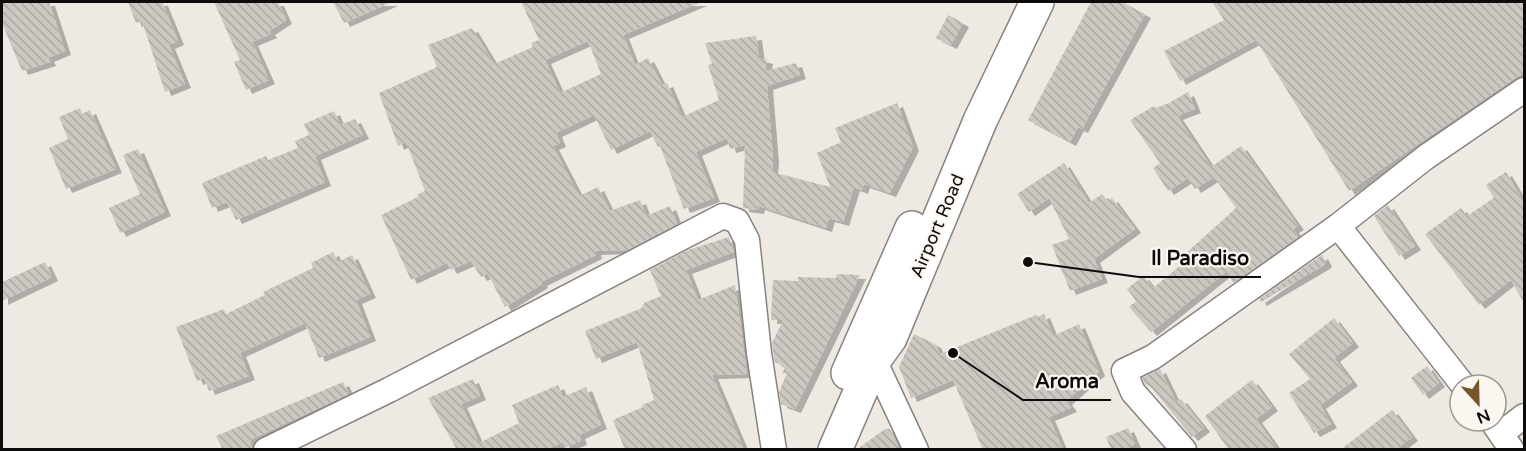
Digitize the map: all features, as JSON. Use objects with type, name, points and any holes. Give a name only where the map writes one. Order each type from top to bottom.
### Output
[{"type":"main road","name":"Airport Road","points":[[813,450],[1010,22],[1037,2]]},
{"type":"main road","name":"Airport Road","points":[[835,450],[874,360],[890,338],[980,121],[1010,22]]},
{"type":"street","points":[[1172,446],[1133,392],[1124,370],[1153,357],[1338,225],[1426,157],[1524,90]]},
{"type":"street","points":[[266,450],[389,390],[723,216],[737,221],[747,240],[759,353],[774,450]]},
{"type":"street","points":[[1338,225],[1454,373]]},
{"type":"street","points":[[874,360],[916,450]]},
{"type":"street","points":[[1502,434],[1524,416]]},
{"type":"building","points":[[2,2],[49,2],[65,51],[48,58],[50,62],[22,71],[2,23]]},
{"type":"building","points":[[128,2],[162,2],[178,41],[169,45],[185,84],[165,92],[142,21],[136,23]]},
{"type":"building","points":[[214,2],[278,2],[286,20],[269,31],[271,34],[252,42],[269,80],[246,90],[234,62],[240,60]]},
{"type":"building","points":[[333,2],[392,2],[344,23]]},
{"type":"building","points":[[521,2],[701,2],[623,35],[635,65],[648,58],[662,85],[667,83],[682,117],[719,100],[708,65],[712,64],[705,43],[756,36],[759,58],[767,60],[765,71],[796,63],[800,75],[767,86],[773,158],[772,172],[830,187],[817,153],[841,142],[835,128],[897,103],[913,147],[890,193],[864,184],[862,190],[854,187],[843,222],[829,218],[826,228],[759,206],[758,210],[743,208],[745,145],[730,149],[727,138],[696,152],[714,198],[684,209],[660,146],[658,147],[650,131],[611,150],[594,115],[556,133],[560,143],[553,146],[579,196],[598,187],[610,211],[640,200],[646,216],[670,206],[677,224],[627,250],[595,251],[596,255],[541,282],[542,284],[505,307],[488,274],[481,277],[471,261],[451,270],[447,263],[411,280],[381,215],[418,197],[417,195],[425,191],[406,142],[398,146],[379,93],[437,67],[428,45],[472,28],[494,64],[533,47],[531,43],[539,40]],"holes":[[[588,41],[601,74],[560,93],[545,60]]]},
{"type":"building","points":[[1091,2],[1122,2],[1145,14],[1082,129],[1078,127],[1070,142],[1028,120]]},
{"type":"building","points":[[1212,2],[1524,2],[1524,72],[1349,191],[1256,40],[1180,81],[1164,51],[1224,20]]},
{"type":"building","points":[[948,15],[963,23],[951,45],[936,38]]},
{"type":"building","points":[[1188,92],[1195,109],[1177,116],[1211,167],[1241,146],[1298,226],[1293,229],[1298,237],[1233,283],[1227,271],[1151,332],[1129,307],[1136,301],[1127,289],[1143,276],[1153,288],[1187,260],[1184,255],[1236,208],[1214,177],[1195,189],[1188,178],[1168,191],[1153,168],[1160,163],[1130,120],[1154,106],[1156,108],[1169,103]]},
{"type":"building","points":[[80,108],[82,114],[90,110],[116,169],[66,189],[49,148],[68,139],[59,117]]},
{"type":"building","points":[[334,111],[340,125],[355,119],[363,135],[315,156],[325,182],[236,220],[227,202],[212,208],[202,183],[266,156],[268,160],[298,148],[295,141],[309,135],[304,124]]},
{"type":"building","points":[[138,149],[165,212],[120,233],[109,208],[140,194],[123,155]]},
{"type":"building","points":[[1064,163],[1089,203],[1102,194],[1108,201],[1112,198],[1135,229],[1094,259],[1102,279],[1070,291],[1052,245],[1069,239],[1049,198],[1029,212],[1017,194]]},
{"type":"building","points":[[1506,172],[1524,203],[1524,303],[1511,280],[1479,305],[1425,234],[1461,208],[1467,216],[1494,198],[1486,185]]},
{"type":"building","points":[[1388,205],[1415,246],[1399,256],[1374,216]]},
{"type":"building","points":[[729,237],[734,252],[686,270],[698,300],[735,285],[747,374],[712,375],[744,450],[625,450],[613,420],[654,400],[637,342],[596,359],[585,331],[642,308],[644,303],[661,296],[650,270],[688,250]]},
{"type":"building","points":[[333,252],[338,262],[352,255],[370,294],[356,300],[370,337],[319,358],[305,323],[240,353],[249,376],[209,391],[204,378],[197,381],[176,327],[224,309],[226,314],[265,295],[263,292],[313,268],[311,263]]},
{"type":"building","points":[[1322,255],[1326,263],[1324,265],[1261,302],[1259,299]]},
{"type":"building","points":[[45,262],[52,277],[2,301],[2,282]]},
{"type":"building","points":[[837,274],[860,275],[795,409],[781,404],[779,392],[787,373],[782,374],[785,367],[775,362],[773,351],[772,343],[783,320],[771,320],[773,280],[798,281],[798,277],[836,278]]},
{"type":"building","points":[[1044,314],[1053,336],[1079,324],[1099,372],[1066,401],[1071,408],[1049,417],[1063,450],[983,450],[953,380],[911,398],[899,367],[914,334],[935,344],[940,354],[1036,315],[1037,317]]},
{"type":"building","points":[[1334,318],[1353,343],[1334,358],[1352,382],[1320,405],[1331,424],[1314,433],[1289,393],[1310,379],[1289,354]]},
{"type":"building","points":[[1427,366],[1439,383],[1423,395],[1411,378]]},
{"type":"building","points":[[1160,369],[1176,402],[1181,399],[1204,428],[1192,437],[1142,378]]},
{"type":"building","points":[[473,379],[480,396],[461,404],[479,443],[519,423],[512,405],[558,385],[563,397],[586,387],[601,425],[579,435],[581,441],[565,447],[563,442],[545,450],[457,450],[428,398]]},
{"type":"building","points":[[1252,380],[1272,407],[1256,419],[1278,450],[1229,450],[1205,416]]},
{"type":"building","points":[[343,382],[349,394],[250,440],[252,450],[223,450],[216,436]]},
{"type":"building","points":[[1392,410],[1412,437],[1395,450],[1340,450]]},
{"type":"building","points":[[1128,428],[1135,444],[1123,450],[1111,450],[1106,437]]},
{"type":"building","points":[[885,429],[890,429],[899,448],[856,450]]},
{"type":"place","name":"Il Paradiso","points":[[1028,262]]},
{"type":"place","name":"Aroma","points":[[953,353]]}]
